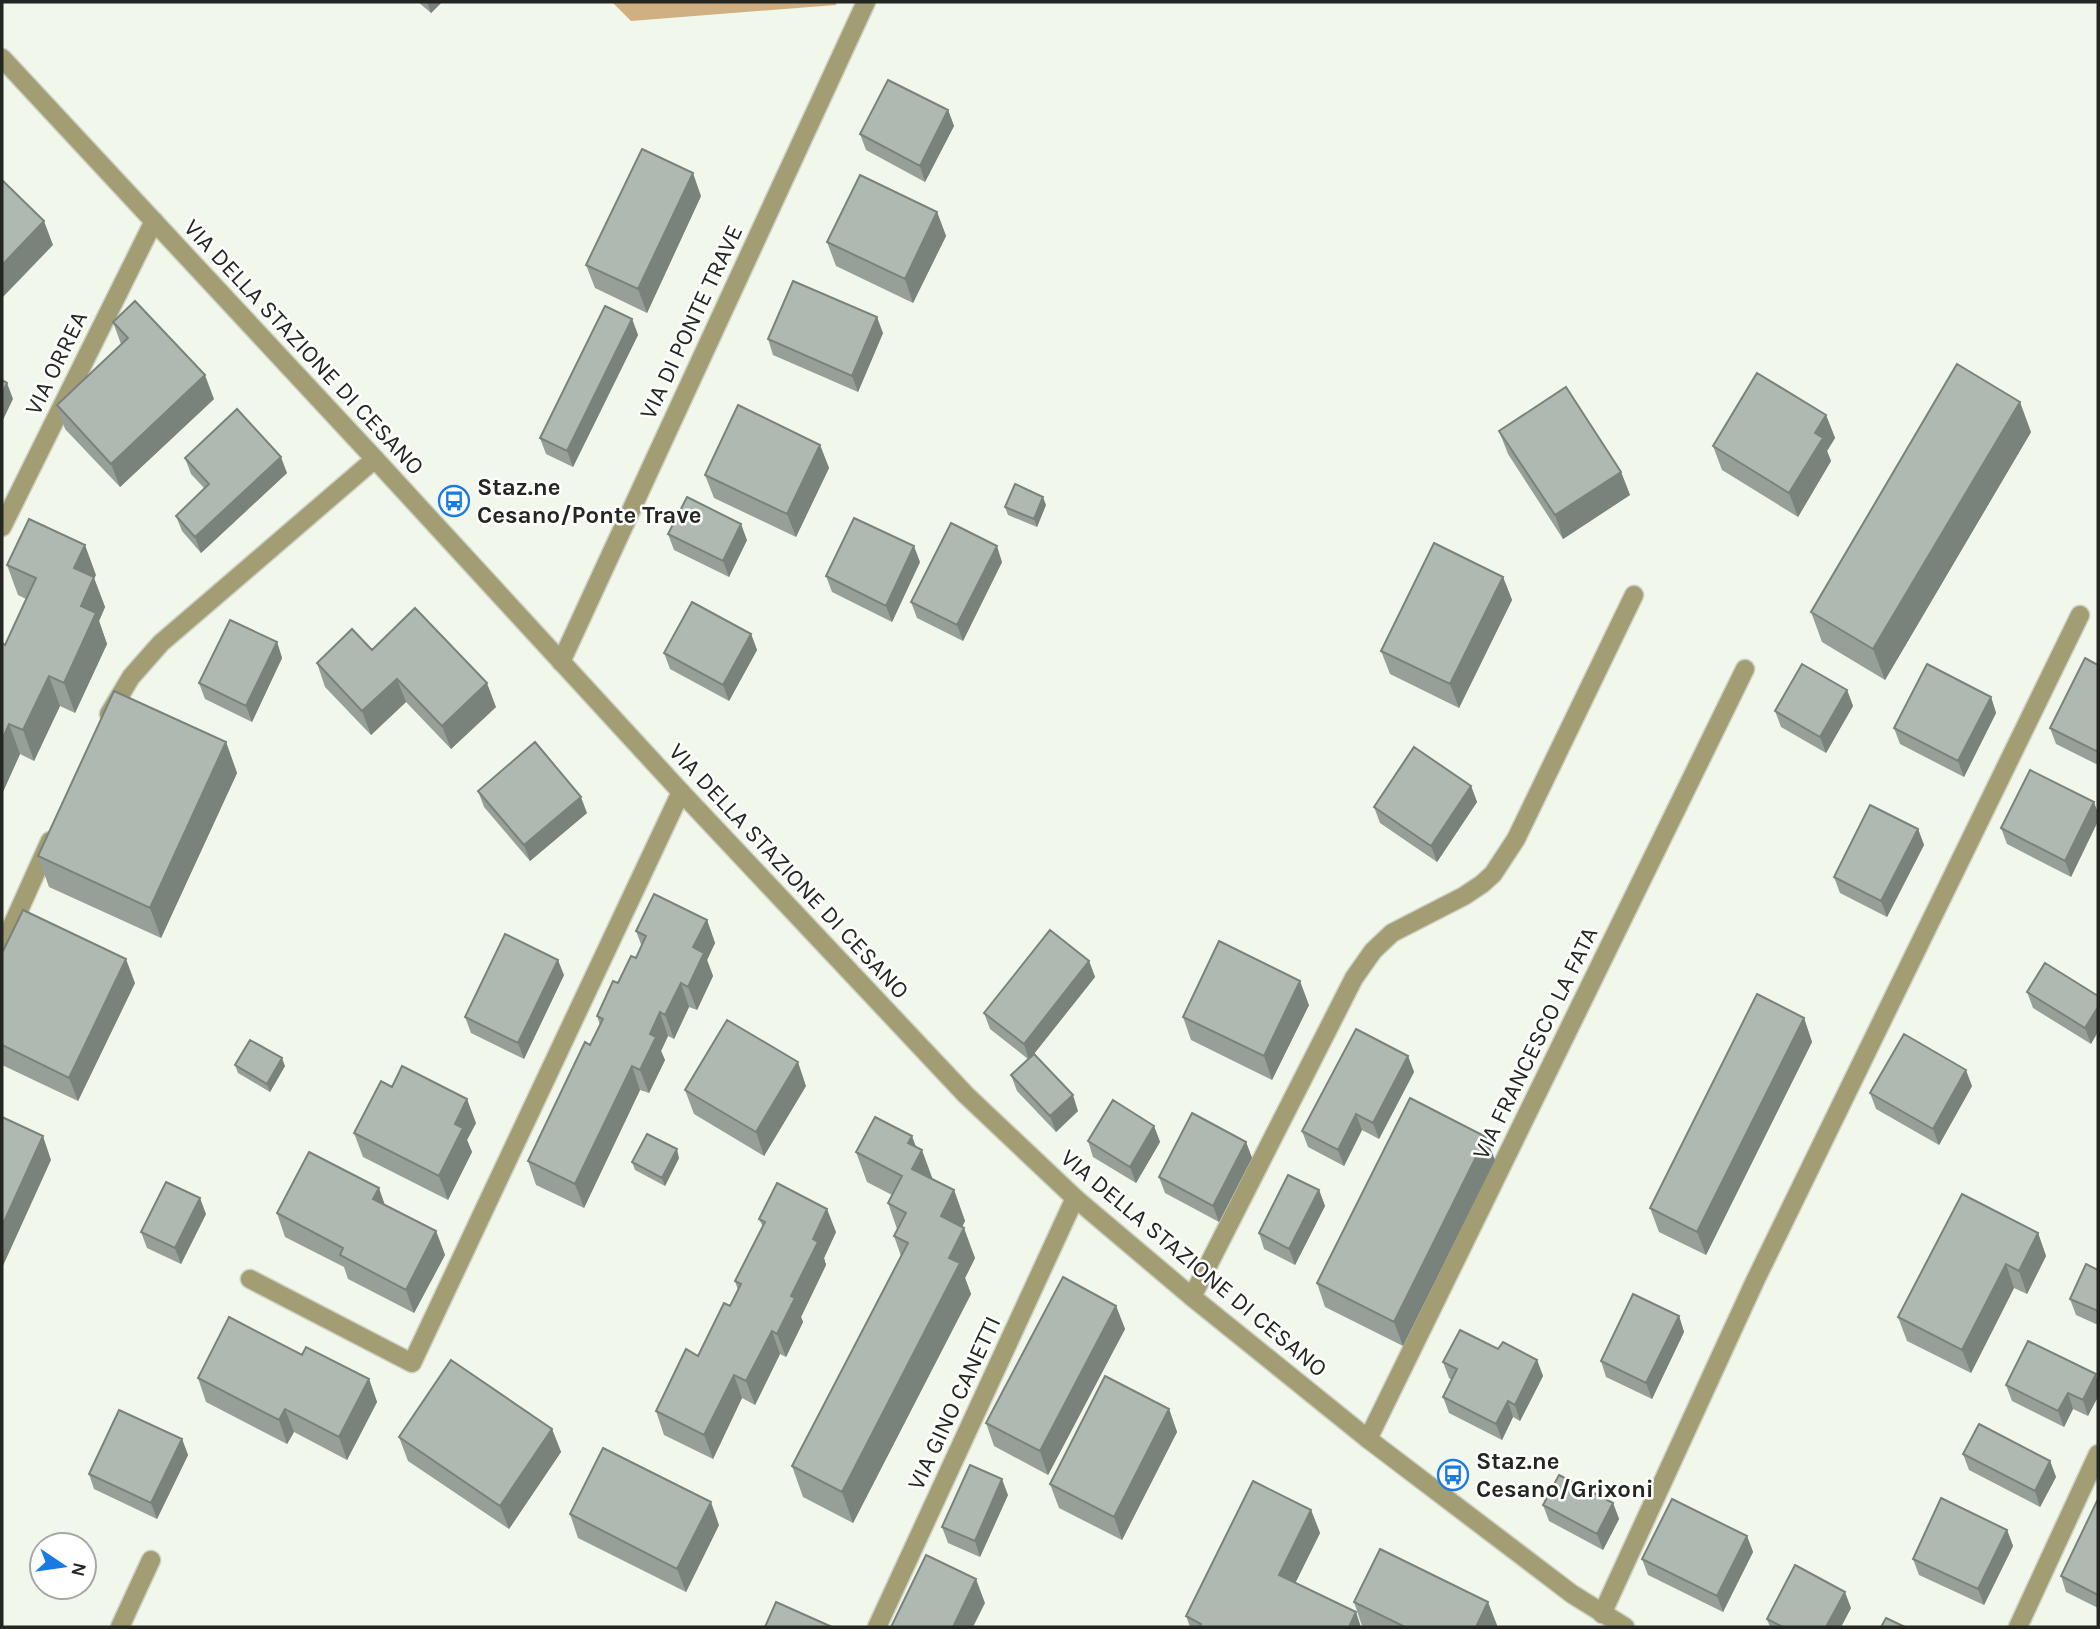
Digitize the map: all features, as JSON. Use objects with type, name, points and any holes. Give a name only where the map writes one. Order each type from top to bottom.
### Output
[{"type":"street","name":"VIA DI PONTE TRAVE","points":[[561,662],[866,2]]},
{"type":"street","name":"VIA DELLA STAZIONE DI CESANO","points":[[2,58],[681,792],[966,1095],[1075,1198],[1192,1297],[1368,1439],[1572,1594],[1625,1627]]},
{"type":"street","name":"VIA ORREA","points":[[2,527],[154,221]]},
{"type":"street","points":[[102,729],[131,677],[161,643],[375,459]]},
{"type":"street","points":[[1192,1297],[1354,978],[1373,951],[1392,933],[1464,896],[1493,874],[1516,839],[1634,595]]},
{"type":"street","points":[[1602,1614],[1755,1281],[2080,615]]},
{"type":"street","name":"VIA FRANCESCO LA FATA","points":[[1368,1439],[1745,669]]},
{"type":"street","points":[[250,1279],[412,1363],[681,792]]},
{"type":"street","points":[[2,948],[57,826]]},
{"type":"street","name":"VIA GINO CANETTI","points":[[877,1627],[1075,1198]]},
{"type":"street","points":[[2018,1627],[2098,1454]]},
{"type":"street","points":[[120,1627],[151,1560]]},
{"type":"shaded area","points":[[612,2],[837,2],[836,5],[631,21]]},
{"type":"building","points":[[888,80],[948,110],[920,166],[860,134]]},
{"type":"building","points":[[642,149],[693,173],[638,289],[586,265]]},
{"type":"building","points":[[860,175],[937,212],[905,279],[827,242]]},
{"type":"building","points":[[2,180],[44,221],[2,265]]},
{"type":"building","points":[[793,281],[877,317],[852,376],[768,339]]},
{"type":"building","points":[[135,301],[205,375],[111,464],[57,405],[128,338],[113,322]]},
{"type":"building","points":[[605,306],[632,319],[567,451],[540,438]]},
{"type":"building","points":[[1957,364],[2020,402],[1873,649],[1811,612]]},
{"type":"building","points":[[1757,373],[1826,415],[1815,433],[1823,438],[1789,493],[1713,446]]},
{"type":"building","points":[[2,380],[7,383],[2,394]]},
{"type":"building","points":[[1566,387],[1621,472],[1555,515],[1499,431]]},
{"type":"building","points":[[738,405],[820,445],[787,514],[705,475]]},
{"type":"building","points":[[237,409],[281,457],[195,537],[176,516],[209,484],[185,458]]},
{"type":"building","points":[[1015,484],[1043,497],[1034,519],[1005,507]]},
{"type":"building","points":[[687,497],[741,524],[723,561],[668,534]]},
{"type":"building","points":[[854,518],[914,546],[886,606],[826,576]]},
{"type":"building","points":[[29,519],[85,545],[74,568],[94,577],[81,606],[96,613],[64,683],[49,676],[23,730],[9,724],[2,740],[2,643],[5,645],[36,578],[7,565]]},
{"type":"building","points":[[951,523],[997,546],[957,625],[911,602]]},
{"type":"building","points":[[1434,543],[1503,577],[1450,684],[1381,651]]},
{"type":"building","points":[[692,602],[751,634],[723,685],[664,653]]},
{"type":"building","points":[[415,608],[487,683],[442,726],[397,679],[362,711],[317,663],[352,629],[372,650]]},
{"type":"building","points":[[230,620],[277,642],[246,706],[199,683]]},
{"type":"building","points":[[2085,658],[2098,665],[2098,752],[2050,728]]},
{"type":"building","points":[[1802,664],[1847,690],[1820,737],[1775,711]]},
{"type":"building","points":[[1927,664],[1991,697],[1958,761],[1894,728]]},
{"type":"building","points":[[114,691],[226,742],[150,908],[38,856]]},
{"type":"building","points":[[535,742],[581,797],[524,845],[478,791]]},
{"type":"building","points":[[1414,747],[1471,786],[1431,846],[1374,807]]},
{"type":"building","points":[[2030,770],[2094,802],[2065,861],[2001,828]]},
{"type":"building","points":[[1870,805],[1918,829],[1881,901],[1834,877]]},
{"type":"building","points":[[654,894],[707,920],[693,947],[704,953],[688,987],[681,983],[665,1015],[660,1012],[650,1034],[656,1037],[640,1070],[632,1066],[575,1184],[528,1161],[585,1042],[590,1045],[603,1019],[597,1016],[613,981],[618,983],[631,956],[636,958],[646,936],[636,931]]},
{"type":"building","points":[[23,910],[126,959],[69,1078],[2,1045],[2,953]]},
{"type":"building","points":[[1050,930],[1089,961],[1024,1044],[984,1013]]},
{"type":"building","points":[[505,934],[558,960],[518,1043],[465,1017]]},
{"type":"building","points":[[1219,941],[1300,981],[1264,1056],[1183,1017]]},
{"type":"building","points":[[2045,963],[2098,996],[2098,1007],[2085,1028],[2027,992]]},
{"type":"building","points":[[1757,994],[1804,1018],[1697,1232],[1650,1208]]},
{"type":"building","points":[[727,1020],[798,1062],[756,1132],[685,1090]]},
{"type":"building","points":[[1356,1029],[1408,1056],[1373,1123],[1356,1114],[1338,1150],[1302,1131]]},
{"type":"building","points":[[1904,1034],[1966,1070],[1933,1129],[1870,1093]]},
{"type":"building","points":[[250,1040],[282,1058],[267,1084],[235,1065]]},
{"type":"building","points":[[1034,1054],[1073,1095],[1050,1116],[1011,1075]]},
{"type":"building","points":[[402,1066],[467,1099],[455,1124],[463,1128],[439,1176],[354,1133],[381,1081],[392,1087]]},
{"type":"building","points":[[1410,1098],[1486,1137],[1394,1322],[1317,1283]]},
{"type":"building","points":[[1113,1100],[1154,1126],[1130,1167],[1088,1141]]},
{"type":"building","points":[[1192,1113],[1246,1142],[1213,1206],[1159,1177]]},
{"type":"building","points":[[2,1117],[43,1136],[2,1226]]},
{"type":"building","points":[[875,1117],[912,1136],[908,1143],[922,1150],[912,1169],[954,1190],[941,1216],[964,1228],[949,1258],[960,1263],[842,1492],[792,1466],[908,1243],[894,1236],[906,1213],[888,1203],[902,1176],[856,1152]]},
{"type":"building","points":[[647,1134],[677,1149],[662,1178],[632,1162]]},
{"type":"building","points":[[309,1152],[379,1188],[373,1199],[436,1231],[406,1290],[340,1255],[343,1248],[277,1213]]},
{"type":"building","points":[[1288,1175],[1319,1190],[1289,1249],[1259,1233]]},
{"type":"building","points":[[166,1182],[200,1198],[175,1248],[141,1232]]},
{"type":"building","points":[[777,1183],[827,1209],[813,1239],[818,1242],[791,1296],[795,1298],[777,1334],[772,1331],[746,1381],[734,1375],[704,1435],[656,1411],[686,1349],[698,1356],[724,1303],[730,1306],[741,1284],[735,1281],[765,1222],[759,1219]]},
{"type":"building","points":[[1962,1194],[2038,1233],[2019,1271],[2006,1264],[1962,1350],[1898,1317]]},
{"type":"building","points":[[2086,1264],[2098,1270],[2098,1311],[2070,1299]]},
{"type":"building","points":[[1063,1277],[1116,1306],[1040,1451],[986,1423]]},
{"type":"building","points":[[1633,1294],[1679,1316],[1646,1383],[1601,1361]]},
{"type":"building","points":[[229,1317],[302,1355],[306,1347],[369,1379],[339,1437],[285,1409],[279,1420],[198,1378]]},
{"type":"building","points":[[1460,1330],[1498,1349],[1503,1342],[1537,1360],[1515,1405],[1508,1401],[1496,1424],[1443,1397],[1457,1369],[1443,1362]]},
{"type":"building","points":[[2028,1341],[2096,1374],[2083,1400],[2068,1393],[2058,1411],[2006,1385]]},
{"type":"building","points":[[451,1360],[552,1429],[500,1506],[399,1437]]},
{"type":"building","points":[[1105,1376],[1169,1409],[1114,1517],[1050,1484]]},
{"type":"building","points":[[119,1410],[182,1439],[151,1503],[89,1474]]},
{"type":"building","points":[[1979,1424],[2050,1461],[2035,1491],[1963,1454]]},
{"type":"building","points":[[603,1448],[711,1502],[677,1569],[570,1514]]},
{"type":"building","points":[[970,1465],[1002,1479],[975,1541],[942,1527]]},
{"type":"building","points":[[1559,1475],[1613,1503],[1597,1534],[1543,1505]]},
{"type":"building","points":[[1253,1481],[1311,1510],[1279,1575],[1356,1612],[1349,1627],[1199,1627],[1201,1624],[1186,1616]]},
{"type":"building","points":[[1941,1498],[2007,1530],[1978,1589],[1913,1559]]},
{"type":"building","points":[[1672,1499],[1747,1536],[1717,1596],[1642,1559]]},
{"type":"building","points":[[2098,1499],[2098,1595],[2061,1576]]},
{"type":"building","points":[[1380,1549],[1488,1602],[1476,1627],[1405,1627],[1354,1602]]},
{"type":"building","points":[[926,1555],[976,1579],[953,1627],[891,1627]]},
{"type":"building","points":[[1795,1565],[1845,1592],[1826,1627],[1783,1627],[1767,1619]]},
{"type":"building","points":[[776,1602],[832,1627],[765,1627]]},
{"type":"building","points":[[1886,1618],[1905,1627],[1881,1627]]},
{"type":"place","name":"Staz.ne Cesano/Ponte Trave","points":[[454,501]]},
{"type":"place","name":"Staz.ne Cesano/Grixoni","points":[[1453,1475]]}]
